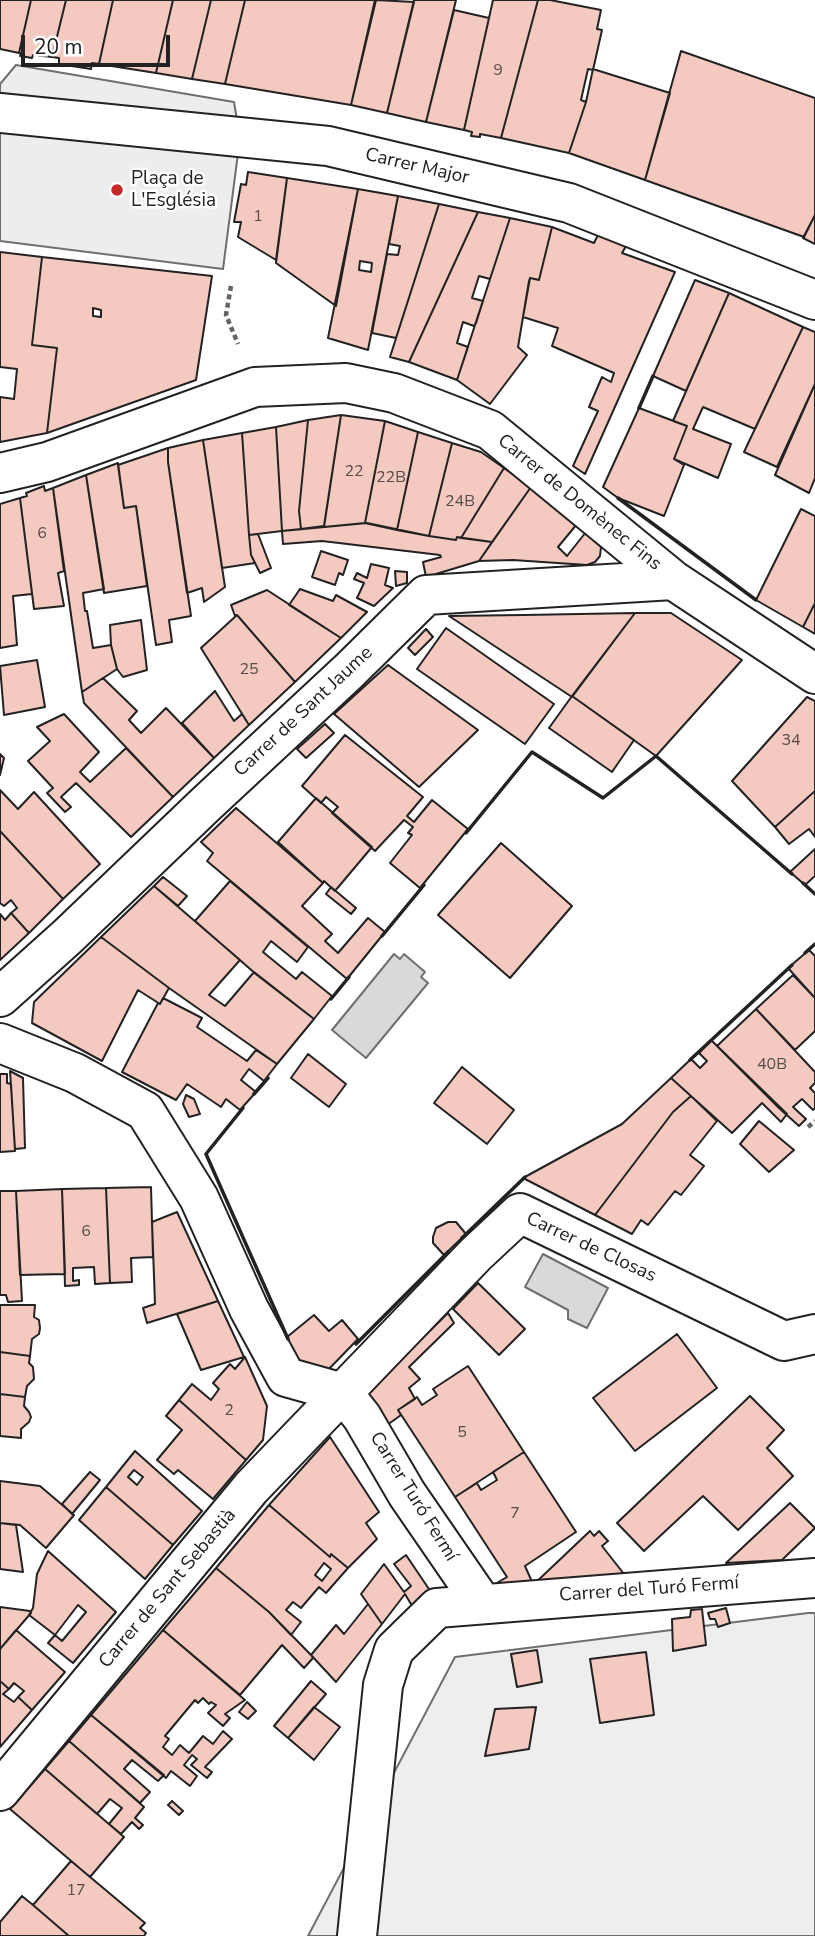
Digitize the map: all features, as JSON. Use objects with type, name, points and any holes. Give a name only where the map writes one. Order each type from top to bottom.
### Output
[{"type":"street","name":"Carrer Major","points":[[0,113],[328,146],[569,203],[815,300]]},
{"type":"street","name":"Carrer de Domènec Fins","points":[[0,473],[47,462],[255,387],[346,383],[394,393],[490,430],[673,580],[815,674]]},
{"type":"street","name":"Carrer de Sant Jaume","points":[[0,996],[130,878],[205,804],[349,671],[426,594],[673,580]]},
{"type":"street","points":[[0,1043],[75,1073],[145,1111],[199,1198],[249,1309],[286,1377],[343,1393]]},
{"type":"street","name":"Carrer de Closas","points":[[343,1393],[476,1254],[520,1213],[785,1341],[815,1334]]},
{"type":"street","name":"Carrer Turó Fermí","points":[[343,1393],[362,1417],[407,1494],[482,1602]]},
{"type":"street","name":"Carrer de Sant Sebastià","points":[[0,1791],[251,1488],[343,1393]]},
{"type":"street","name":"Carrer del Turó Fermí","points":[[357,1936],[383,1685],[394,1650],[438,1608],[482,1602],[815,1578]]},
{"type":"path","points":[[231,286],[226,315],[255,387]]},
{"type":"path","points":[[808,1128],[815,1121]]},
{"type":"shaded area","name":"Plaça de L'Església","points":[[16,65],[234,102],[240,138],[223,269],[0,241],[0,84]]},
{"type":"shaded area","points":[[394,954],[400,959],[404,954],[425,972],[421,977],[428,983],[366,1058],[332,1030]]},
{"type":"shaded area","points":[[543,1254],[608,1288],[587,1328],[568,1319],[568,1310],[525,1287]]},
{"type":"shaded area","points":[[815,1613],[815,1936],[308,1936],[455,1657]]},
{"type":"building","points":[[0,0],[31,0],[19,53],[0,49]]},
{"type":"building","points":[[31,0],[66,0],[52,57],[20,56]]},
{"type":"building","points":[[66,0],[113,0],[99,64],[92,63],[91,69],[59,64],[59,58],[52,57]]},
{"type":"building","points":[[113,0],[173,0],[156,73],[99,64]]},
{"type":"building","points":[[173,0],[211,0],[192,79],[156,73]]},
{"type":"building","points":[[211,0],[245,0],[225,84],[192,79]]},
{"type":"building","points":[[245,0],[375,0],[351,105],[225,84]]},
{"type":"building","points":[[376,0],[414,2],[387,113],[351,105]]},
{"type":"building","points":[[414,0],[456,0],[426,122],[387,113]]},
{"type":"building","points":[[493,0],[538,0],[501,138],[480,134],[480,137],[471,136],[472,132],[464,130]]},
{"type":"building","points":[[538,0],[601,10],[597,29],[602,30],[593,70],[588,69],[581,100],[586,102],[569,153],[501,138]]},
{"type":"building","points":[[454,10],[489,18],[464,130],[426,122]]},
{"type":"building","points":[[681,51],[815,98],[815,215],[804,237],[645,180]]},
{"type":"building","points":[[593,69],[670,93],[645,180],[569,153],[586,102]]},
{"type":"building","points":[[248,172],[287,178],[276,260],[238,237],[241,222],[234,222],[241,184],[246,185]]},
{"type":"building","points":[[287,178],[358,189],[336,306],[276,263]]},
{"type":"building","points":[[358,189],[398,196],[368,350],[328,338]],"holes":[[[360,261],[372,263],[371,272],[359,270]]]},
{"type":"building","points":[[398,196],[439,204],[396,338],[372,333],[387,254],[398,255],[400,246],[389,244]]},
{"type":"building","points":[[439,204],[478,212],[409,362],[390,357]]},
{"type":"building","points":[[478,212],[510,218],[490,279],[479,276],[472,298],[483,301],[476,323],[474,326],[463,322],[457,343],[468,347],[457,380],[409,362]]},
{"type":"building","points":[[815,215],[815,244],[803,238]]},
{"type":"building","points":[[510,218],[552,227],[539,280],[530,278],[529,281],[518,347],[527,355],[490,404],[457,380]]},
{"type":"building","points":[[552,227],[594,243],[598,235],[626,246],[622,253],[675,272],[585,474],[573,466],[598,411],[589,407],[602,377],[611,382],[614,373],[552,346],[558,328],[523,317],[530,278],[539,280]]},
{"type":"building","points":[[0,252],[42,257],[32,345],[57,348],[47,433],[0,442],[0,397],[14,399],[17,369],[0,367]]},
{"type":"building","points":[[42,257],[212,276],[196,380],[47,433],[57,348],[32,345]],"holes":[[[93,308],[101,310],[101,317],[93,316]]]},
{"type":"building","points":[[695,280],[729,293],[686,391],[653,376]]},
{"type":"building","points":[[729,293],[803,327],[755,429],[703,407],[693,429],[731,444],[718,478],[674,459],[687,426],[673,421]]},
{"type":"building","points":[[803,327],[815,332],[815,384],[777,467],[744,452]]},
{"type":"building","points":[[815,384],[815,478],[809,493],[775,475]]},
{"type":"building","points":[[639,408],[687,426],[674,459],[684,465],[664,516],[618,498],[603,487]]},
{"type":"building","points":[[341,415],[324,526],[301,529],[299,511],[308,420]]},
{"type":"building","points":[[341,415],[385,421],[365,523],[324,527]]},
{"type":"building","points":[[308,420],[299,511],[301,529],[282,531],[276,427]]},
{"type":"building","points":[[385,421],[418,432],[397,530],[365,523]]},
{"type":"building","points":[[276,427],[282,531],[249,535],[242,433]]},
{"type":"building","points":[[418,432],[452,443],[429,536],[397,530]]},
{"type":"building","points":[[242,433],[251,555],[255,563],[222,568],[203,440]]},
{"type":"building","points":[[203,440],[225,587],[204,602],[202,588],[187,593],[168,462],[168,448]]},
{"type":"building","points":[[452,443],[481,452],[504,468],[461,538],[457,537],[456,540],[429,536]]},
{"type":"building","points":[[168,448],[191,616],[169,620],[172,642],[156,645],[136,506],[124,508],[118,465]]},
{"type":"building","points":[[118,463],[124,508],[136,506],[147,586],[104,593],[86,475]]},
{"type":"building","points":[[504,468],[531,487],[492,542],[461,538]]},
{"type":"building","points":[[86,475],[104,589],[83,593],[85,611],[93,648],[111,645],[117,669],[82,692],[53,488]]},
{"type":"building","points":[[44,486],[45,491],[53,488],[64,571],[58,573],[64,606],[34,609],[20,498]]},
{"type":"building","points":[[531,487],[577,524],[558,547],[567,556],[586,532],[601,547],[600,556],[595,562],[587,565],[513,560],[479,561]]},
{"type":"building","points":[[20,498],[32,594],[13,596],[17,645],[0,648],[0,504]]},
{"type":"building","points":[[801,509],[815,516],[815,603],[803,627],[756,600]]},
{"type":"building","points":[[367,523],[429,536],[492,542],[479,561],[426,577],[423,562],[441,557],[440,555],[322,541],[283,544],[282,531]]},
{"type":"building","points":[[258,534],[271,568],[260,573],[251,555],[249,535]]},
{"type":"building","points":[[321,551],[348,560],[343,575],[339,573],[335,585],[312,577]]},
{"type":"building","points":[[371,564],[389,568],[385,585],[393,588],[374,606],[357,598],[364,583],[354,579],[357,573],[367,578]]},
{"type":"building","points":[[395,571],[407,572],[407,583],[396,586]]},
{"type":"building","points":[[300,589],[333,601],[336,595],[367,612],[341,638],[289,605]]},
{"type":"building","points":[[267,590],[341,638],[295,682],[237,615],[235,616],[231,605]]},
{"type":"building","points":[[815,603],[815,634],[803,627]]},
{"type":"building","points":[[635,613],[671,613],[742,660],[656,756],[572,696]]},
{"type":"building","points":[[635,613],[572,697],[449,616],[524,615]]},
{"type":"building","points":[[237,615],[295,682],[249,725],[201,648]]},
{"type":"building","points":[[141,620],[147,670],[123,677],[117,669],[111,645],[110,625]]},
{"type":"building","points":[[446,628],[554,704],[525,744],[417,669]]},
{"type":"building","points":[[426,629],[433,637],[415,655],[408,648]]},
{"type":"building","points":[[37,660],[45,707],[4,715],[0,666]]},
{"type":"building","points":[[388,665],[478,730],[419,787],[334,714]]},
{"type":"building","points":[[103,678],[137,711],[129,720],[141,733],[166,708],[214,758],[173,797],[84,703],[82,692]]},
{"type":"building","points":[[215,691],[234,721],[242,714],[249,725],[214,758],[182,723]]},
{"type":"building","points":[[572,696],[634,740],[612,772],[549,728]]},
{"type":"building","points":[[807,697],[815,701],[815,791],[775,827],[732,781]]},
{"type":"building","points":[[64,714],[99,752],[80,772],[90,782],[126,748],[173,797],[131,837],[76,783],[61,797],[71,807],[65,812],[47,793],[53,788],[28,761],[50,741],[37,727]]},
{"type":"building","points":[[325,724],[334,733],[306,758],[297,749]]},
{"type":"building","points":[[345,735],[423,797],[407,816],[414,822],[432,800],[468,829],[420,888],[390,863],[412,835],[408,833],[413,827],[404,820],[375,851],[332,813],[338,807],[326,797],[321,803],[302,786]]},
{"type":"building","points":[[0,754],[4,758],[0,775]]},
{"type":"building","points":[[0,790],[18,809],[34,792],[100,864],[63,899],[0,831]]},
{"type":"building","points":[[815,791],[815,837],[809,829],[789,844],[775,827]]},
{"type":"building","points":[[316,798],[372,847],[335,891],[278,842]]},
{"type":"building","points":[[236,808],[323,883],[302,906],[332,934],[325,941],[338,953],[368,918],[385,932],[347,979],[207,861],[213,853],[201,842]]},
{"type":"building","points":[[0,831],[63,899],[29,933],[11,913],[17,908],[11,900],[4,906],[0,903]]},
{"type":"building","points":[[501,843],[572,906],[510,978],[438,915]]},
{"type":"building","points":[[815,849],[815,876],[805,885],[790,872]]},
{"type":"building","points":[[163,877],[187,896],[178,906],[154,886]]},
{"type":"building","points":[[230,881],[308,947],[297,962],[271,941],[263,952],[296,979],[302,972],[332,996],[314,1019],[257,975],[195,921]]},
{"type":"building","points":[[154,886],[240,960],[209,995],[225,1006],[254,972],[314,1019],[277,1064],[101,937]]},
{"type":"building","points":[[331,887],[356,908],[351,914],[326,894]]},
{"type":"building","points":[[11,913],[29,933],[0,960],[0,914],[5,920]]},
{"type":"building","points":[[101,937],[169,988],[160,1004],[138,990],[102,1061],[32,1023],[34,1002]]},
{"type":"building","points":[[809,950],[815,956],[815,998],[788,968]]},
{"type":"building","points":[[793,975],[815,998],[815,1031],[795,1050],[756,1009]]},
{"type":"building","points":[[163,998],[202,1018],[197,1027],[247,1061],[256,1050],[277,1064],[264,1081],[249,1069],[241,1080],[256,1092],[240,1110],[226,1099],[221,1107],[187,1084],[176,1100],[122,1072]]},
{"type":"building","points":[[756,1009],[815,1072],[815,1083],[810,1088],[815,1093],[815,1108],[813,1110],[802,1099],[793,1107],[806,1119],[799,1126],[717,1046]]},
{"type":"building","points":[[711,1040],[787,1114],[781,1122],[762,1103],[732,1133],[671,1078],[691,1059],[700,1068],[707,1061],[699,1053]]},
{"type":"building","points":[[308,1054],[346,1084],[329,1107],[291,1078]]},
{"type":"building","points":[[462,1067],[514,1110],[487,1144],[434,1103]]},
{"type":"building","points":[[10,1071],[23,1078],[25,1148],[15,1149]]},
{"type":"building","points":[[0,1074],[7,1074],[7,1083],[11,1084],[15,1151],[0,1152]]},
{"type":"building","points":[[671,1078],[691,1096],[673,1112],[595,1215],[523,1178],[622,1124]]},
{"type":"building","points":[[186,1095],[194,1099],[200,1114],[189,1117],[183,1104]]},
{"type":"building","points":[[691,1096],[717,1121],[690,1155],[704,1166],[681,1195],[675,1191],[648,1225],[641,1220],[632,1234],[595,1215],[673,1112]]},
{"type":"building","points":[[759,1121],[794,1150],[769,1172],[740,1144]]},
{"type":"building","points":[[151,1187],[153,1257],[131,1258],[132,1282],[110,1283],[106,1188]]},
{"type":"building","points":[[106,1188],[110,1283],[95,1284],[94,1267],[73,1268],[73,1281],[79,1280],[79,1285],[65,1286],[62,1189]]},
{"type":"building","points":[[62,1189],[65,1274],[20,1275],[16,1191]]},
{"type":"building","points":[[0,1191],[16,1191],[22,1301],[8,1302],[6,1295],[0,1295]]},
{"type":"building","points":[[177,1212],[218,1301],[147,1323],[143,1308],[155,1304],[152,1222]]},
{"type":"building","points":[[448,1222],[456,1222],[466,1234],[444,1255],[433,1243],[433,1237],[436,1228]]},
{"type":"building","points":[[478,1283],[525,1329],[499,1355],[453,1309]]},
{"type":"building","points":[[218,1301],[244,1357],[201,1370],[177,1314]]},
{"type":"building","points":[[0,1305],[35,1305],[34,1317],[39,1320],[40,1328],[39,1334],[32,1339],[30,1356],[0,1352]]},
{"type":"building","points":[[448,1313],[454,1323],[409,1367],[420,1379],[409,1388],[415,1399],[398,1410],[401,1415],[383,1428],[364,1395]]},
{"type":"building","points":[[314,1315],[329,1331],[342,1320],[358,1339],[326,1372],[300,1367],[287,1337]]},
{"type":"building","points":[[677,1334],[717,1388],[635,1451],[593,1398]]},
{"type":"building","points":[[0,1352],[30,1356],[29,1363],[33,1367],[34,1379],[27,1386],[25,1397],[0,1394]]},
{"type":"building","points":[[245,1357],[267,1406],[263,1440],[246,1460],[179,1400],[192,1384],[211,1400],[219,1389],[213,1383],[230,1364],[235,1369]]},
{"type":"building","points":[[468,1366],[524,1452],[455,1497],[398,1410],[417,1397],[422,1405],[437,1395],[433,1389]]},
{"type":"building","points":[[0,1394],[25,1397],[24,1406],[31,1417],[21,1429],[21,1438],[0,1436]]},
{"type":"building","points":[[750,1396],[784,1430],[767,1448],[793,1476],[738,1530],[703,1496],[644,1551],[617,1523]]},
{"type":"building","points":[[179,1400],[246,1460],[213,1499],[178,1470],[174,1474],[157,1460],[182,1430],[166,1416]]},
{"type":"building","points":[[330,1437],[379,1512],[366,1523],[377,1539],[348,1568],[331,1554],[330,1557],[269,1505]]},
{"type":"building","points":[[135,1451],[202,1511],[173,1545],[106,1487]],"holes":[[[134,1470],[143,1477],[137,1485],[128,1477]]]},
{"type":"building","points":[[524,1452],[576,1532],[525,1566],[533,1584],[495,1584],[507,1577],[455,1497],[477,1483],[481,1490],[497,1480],[493,1472]]},
{"type":"building","points":[[90,1472],[100,1480],[72,1514],[62,1504]]},
{"type":"building","points":[[0,1481],[40,1486],[74,1515],[46,1548],[20,1525],[0,1523]]},
{"type":"building","points":[[106,1487],[173,1545],[145,1579],[79,1520]]},
{"type":"building","points":[[790,1503],[815,1528],[782,1560],[726,1563]]},
{"type":"building","points":[[269,1505],[330,1557],[331,1554],[348,1568],[326,1593],[319,1587],[301,1608],[293,1602],[286,1610],[301,1622],[291,1635],[269,1612],[216,1568]],"holes":[[[324,1563],[331,1569],[322,1581],[315,1575]]]},
{"type":"building","points":[[0,1523],[16,1525],[23,1572],[0,1569]]},
{"type":"building","points":[[590,1531],[594,1536],[599,1531],[608,1541],[602,1546],[624,1574],[532,1586]]},
{"type":"building","points":[[48,1551],[116,1612],[73,1663],[48,1643],[55,1635],[29,1615],[33,1608],[37,1574]],"holes":[[[78,1605],[86,1612],[62,1641],[55,1635]]]},
{"type":"building","points":[[406,1555],[435,1598],[415,1611],[405,1594],[382,1624],[361,1594],[384,1564],[404,1592],[411,1586],[394,1564]]},
{"type":"building","points":[[216,1568],[269,1612],[311,1655],[313,1658],[304,1668],[282,1645],[240,1695],[163,1630]]},
{"type":"building","points":[[368,1604],[382,1624],[336,1682],[311,1655],[336,1625],[344,1634]]},
{"type":"building","points":[[0,1607],[31,1613],[0,1649]]},
{"type":"building","points":[[726,1608],[730,1623],[718,1627],[715,1619],[710,1619],[708,1613]]},
{"type":"building","points":[[702,1609],[706,1645],[673,1651],[672,1619],[690,1617],[691,1610]]},
{"type":"building","points":[[16,1630],[65,1672],[32,1710],[18,1697],[24,1691],[14,1683],[9,1689],[0,1681],[0,1649]]},
{"type":"building","points":[[163,1630],[245,1700],[225,1714],[230,1718],[223,1726],[208,1713],[216,1705],[211,1702],[209,1704],[203,1698],[198,1703],[195,1700],[165,1736],[169,1739],[163,1747],[172,1755],[180,1745],[189,1753],[203,1736],[213,1744],[223,1731],[232,1739],[205,1767],[212,1772],[207,1778],[191,1765],[197,1759],[192,1755],[184,1765],[197,1776],[190,1786],[171,1771],[166,1778],[91,1715]]},
{"type":"building","points":[[537,1650],[542,1682],[517,1687],[511,1654]]},
{"type":"building","points":[[646,1652],[654,1715],[600,1723],[590,1659]]},
{"type":"building","points":[[0,1681],[9,1689],[3,1694],[14,1702],[18,1697],[32,1710],[0,1747]]},
{"type":"building","points":[[311,1681],[326,1694],[288,1738],[274,1726]]},
{"type":"building","points":[[247,1702],[256,1711],[248,1719],[239,1712]]},
{"type":"building","points":[[314,1707],[340,1727],[314,1760],[288,1738]]},
{"type":"building","points":[[536,1707],[529,1749],[485,1756],[495,1709]]},
{"type":"building","points":[[91,1715],[164,1775],[158,1781],[132,1760],[124,1769],[150,1792],[140,1803],[69,1741]]},
{"type":"building","points":[[69,1741],[144,1807],[135,1818],[143,1825],[139,1829],[132,1822],[121,1834],[109,1824],[122,1808],[110,1799],[97,1814],[45,1769]]},
{"type":"building","points":[[45,1769],[124,1837],[90,1877],[10,1809]]},
{"type":"building","points":[[172,1801],[183,1811],[179,1815],[168,1805]]},
{"type":"building","points":[[71,1861],[145,1923],[140,1928],[146,1933],[144,1936],[69,1936],[33,1905]]},
{"type":"building","points":[[22,1896],[69,1936],[0,1936],[0,1922]]},
{"type":"wall","points":[[639,408],[653,376]]},
{"type":"wall","points":[[618,498],[756,600]]},
{"type":"wall","points":[[466,833],[532,752],[603,798],[656,756],[792,874]]},
{"type":"wall","points":[[803,883],[815,894]]},
{"type":"wall","points":[[382,936],[424,885]]},
{"type":"wall","points":[[805,953],[815,944]]},
{"type":"wall","points":[[690,1060],[792,965]]},
{"type":"wall","points":[[331,999],[349,977]]},
{"type":"wall","points":[[254,1094],[268,1078]]},
{"type":"wall","points":[[243,1108],[206,1154],[288,1339]]},
{"type":"wall","points":[[462,1238],[525,1177]]},
{"type":"wall","points":[[356,1344],[448,1252]]},
{"type":"place","name":"Plaça de L'Església","points":[[117,190]]}]
